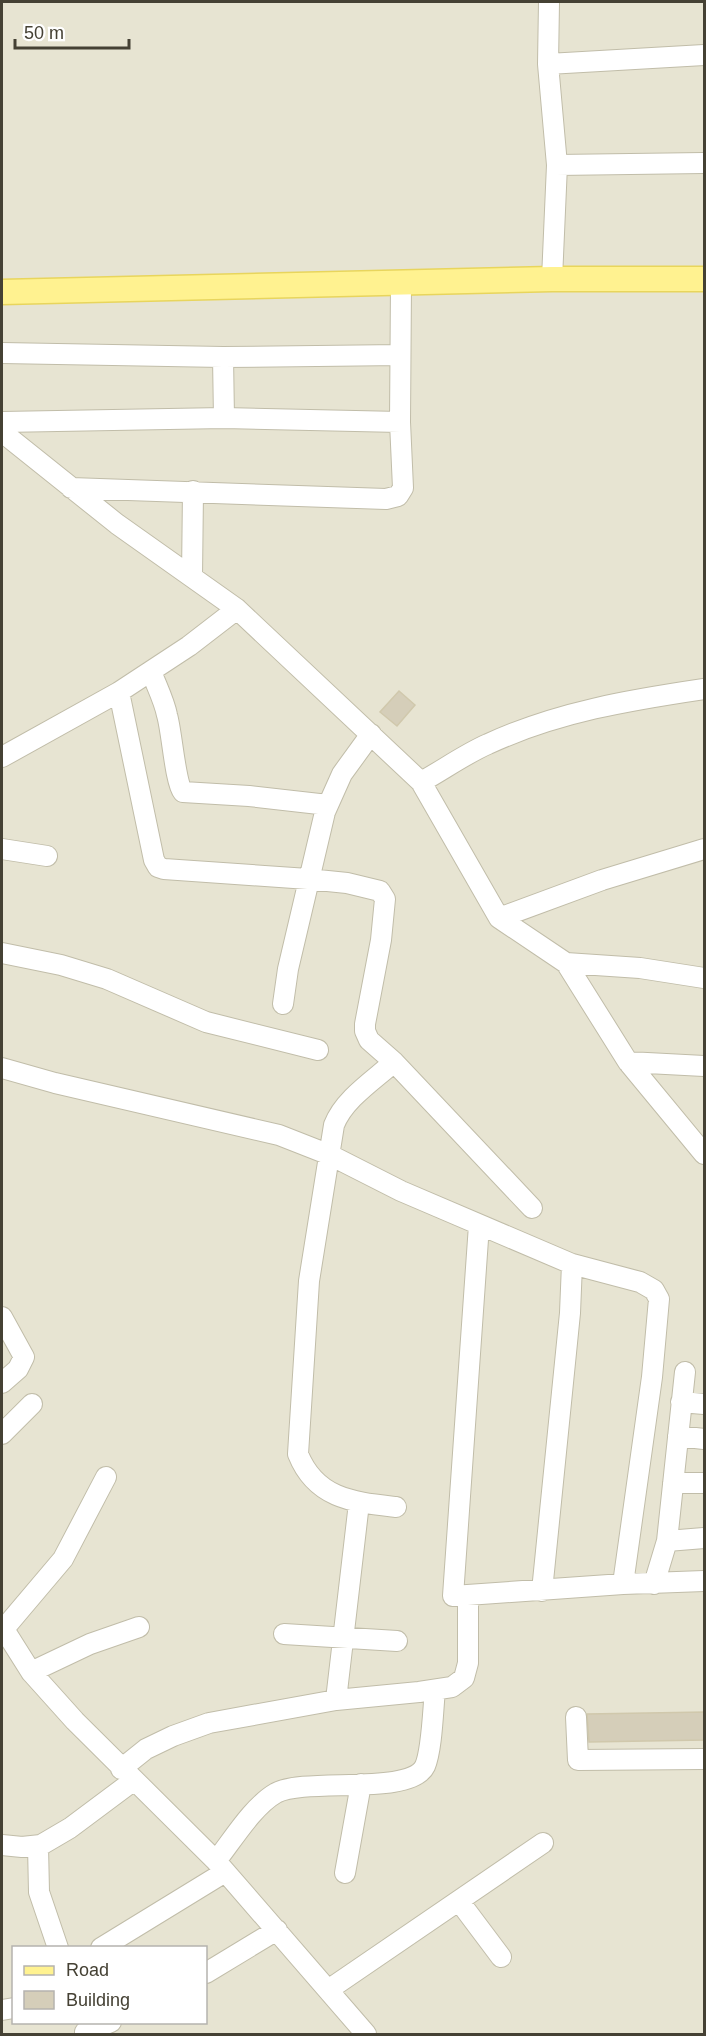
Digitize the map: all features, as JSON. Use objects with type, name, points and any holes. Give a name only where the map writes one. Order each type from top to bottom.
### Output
[{"type":"main road","points":[[2,292],[552,279],[705,279]]},
{"type":"street","points":[[549,2],[548,64],[557,165],[552,279]]},
{"type":"street","points":[[548,64],[705,56]]},
{"type":"street","points":[[557,165],[705,163]]},
{"type":"street","points":[[71,488],[386,499],[398,496],[403,488],[400,422],[401,284]]},
{"type":"street","points":[[2,353],[223,357],[400,355]]},
{"type":"street","points":[[223,357],[224,418]]},
{"type":"street","points":[[2,422],[224,418],[400,422]]},
{"type":"street","points":[[2,432],[117,524],[237,609],[421,782],[499,918],[566,963],[628,1062],[705,1154]]},
{"type":"street","points":[[192,577],[193,491]]},
{"type":"street","points":[[2,757],[119,692],[189,646],[237,609]]},
{"type":"street","points":[[151,671],[173,737],[178,785],[183,792],[249,796],[328,805]]},
{"type":"street","points":[[421,782],[488,744],[568,714],[626,700],[705,689]]},
{"type":"street","points":[[119,692],[154,861],[158,867],[308,879],[380,891],[385,899],[381,940],[365,1031],[369,1040],[394,1062],[532,1209]]},
{"type":"street","points":[[283,1004],[288,969],[308,879],[328,805],[342,774],[370,734]]},
{"type":"street","points":[[2,849],[47,856]]},
{"type":"street","points":[[499,918],[602,880],[705,849]]},
{"type":"street","points":[[2,953],[61,965],[107,979],[206,1022],[318,1050]]},
{"type":"street","points":[[566,963],[640,968],[705,978]]},
{"type":"street","points":[[394,1062],[338,1115],[334,1125],[309,1281],[298,1454],[303,1465],[320,1486],[334,1496],[359,1503],[396,1507]]},
{"type":"street","points":[[628,1062],[705,1066]]},
{"type":"street","points":[[2,1068],[66,1086],[279,1136],[330,1155],[401,1191],[572,1264],[640,1282],[654,1290],[659,1299],[652,1377],[622,1584]]},
{"type":"street","points":[[479,1225],[453,1596],[622,1584],[705,1581]]},
{"type":"street","points":[[542,1591],[570,1313],[572,1264]]},
{"type":"street","points":[[2,1317],[24,1357],[18,1369],[2,1383]]},
{"type":"street","points":[[654,1584],[667,1541],[685,1372]]},
{"type":"street","points":[[681,1402],[705,1404]]},
{"type":"street","points":[[2,1434],[32,1404]]},
{"type":"street","points":[[678,1436],[705,1439]]},
{"type":"street","points":[[106,1477],[63,1559],[2,1628],[31,1672],[127,1775],[220,1867],[366,2034]]},
{"type":"street","points":[[673,1483],[705,1483]]},
{"type":"street","points":[[336,1700],[359,1503]]},
{"type":"street","points":[[667,1541],[705,1539]]},
{"type":"street","points":[[2,1845],[38,1846],[70,1828],[127,1775],[146,1749],[209,1723],[336,1700],[435,1690],[459,1683],[466,1672],[469,1649],[468,1595]]},
{"type":"street","points":[[31,1672],[90,1644],[139,1627]]},
{"type":"street","points":[[284,1634],[397,1641]]},
{"type":"street","points":[[102,1946],[220,1867],[255,1811],[278,1792],[296,1788],[405,1780],[420,1773],[424,1768],[428,1750],[435,1690]]},
{"type":"street","points":[[576,1717],[578,1760],[705,1759]]},
{"type":"street","points":[[345,1873],[361,1784]]},
{"type":"street","points":[[328,1990],[543,1843]]},
{"type":"street","points":[[38,1846],[39,1892],[58,1946]]},
{"type":"street","points":[[459,1901],[501,1957]]},
{"type":"street","points":[[207,1972],[277,1930]]},
{"type":"street","points":[[84,2030],[104,2024]]},
{"type":"shaded area","points":[[2,2],[704,2],[704,2034],[2,2034]]},
{"type":"building","points":[[399,691],[415,705],[397,726],[380,712]]},
{"type":"building","points":[[705,1712],[705,1740],[589,1742],[587,1714]]}]
